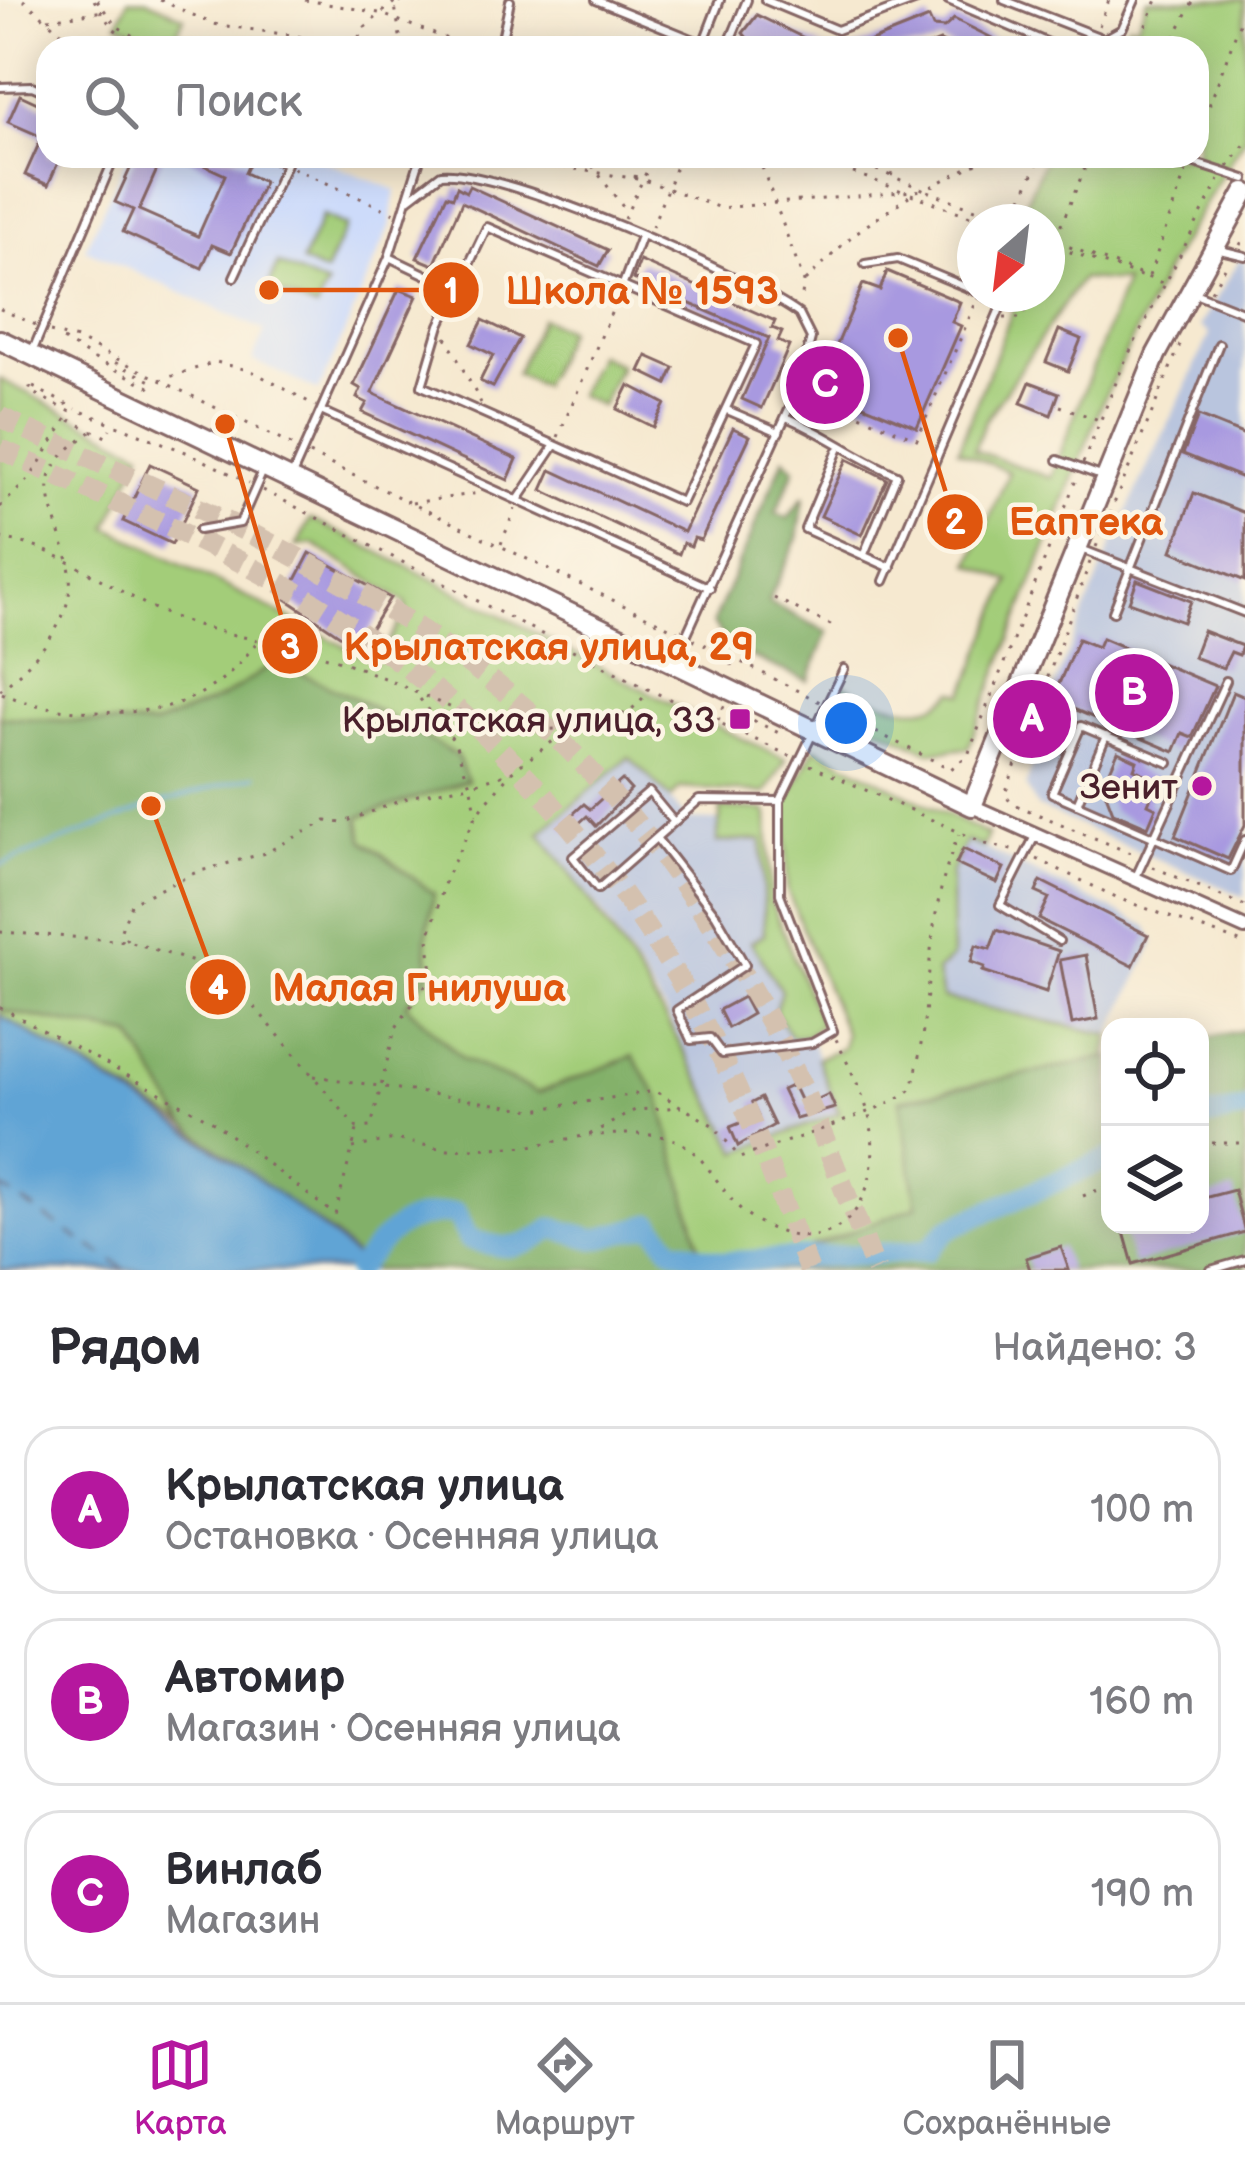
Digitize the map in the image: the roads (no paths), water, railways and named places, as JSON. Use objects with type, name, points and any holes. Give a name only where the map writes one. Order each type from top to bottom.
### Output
[{"type":"main road","points":[[0,340],[972,806],[1085,550],[1104,478],[1197,294],[1211,248],[1245,192]]},
{"type":"main road","points":[[0,355],[55,364]]},
{"type":"street","points":[[972,806],[1133,882],[1245,928]]},
{"type":"lane","points":[[596,0],[684,36]]},
{"type":"lane","points":[[706,36],[720,0]]},
{"type":"lane","points":[[732,36],[748,0]]},
{"type":"lane","points":[[765,0],[837,30],[917,0]]},
{"type":"lane","points":[[948,0],[1032,36]]},
{"type":"lane","points":[[1004,0],[1089,36]]},
{"type":"lane","points":[[1114,36],[1135,0]]},
{"type":"lane","points":[[503,36],[510,1]]},
{"type":"lane","points":[[0,87],[36,88]]},
{"type":"lane","points":[[1209,167],[1245,178]]},
{"type":"lane","points":[[32,353],[111,168]]},
{"type":"lane","points":[[234,277],[284,168]]},
{"type":"lane","points":[[291,476],[389,257],[417,168]]},
{"type":"lane","points":[[407,200],[441,174],[480,175],[644,238],[799,314],[811,338],[798,389],[673,663]]},
{"type":"lane","points":[[487,227],[622,287],[756,344],[682,502],[422,386],[440,325],[487,227]]},
{"type":"lane","points":[[622,287],[644,238]]},
{"type":"lane","points":[[1211,248],[1245,256]]},
{"type":"lane","points":[[389,257],[458,290]]},
{"type":"lane","points":[[865,264],[898,260],[957,284]]},
{"type":"lane","points":[[1197,294],[1245,314]]},
{"type":"lane","points":[[884,581],[999,312]]},
{"type":"lane","points":[[1114,611],[1219,344]]},
{"type":"lane","points":[[727,410],[779,432]]},
{"type":"lane","points":[[321,411],[710,588]]},
{"type":"lane","points":[[785,417],[819,431],[838,450],[897,476],[864,554]]},
{"type":"lane","points":[[518,500],[555,445]]},
{"type":"lane","points":[[838,450],[805,529],[891,568]]},
{"type":"lane","points":[[1058,460],[1104,478]]},
{"type":"lane","points":[[199,530],[239,523],[266,464]]},
{"type":"lane","points":[[1085,550],[1245,613]]},
{"type":"lane","points":[[657,839],[716,915],[745,965],[677,1010],[691,1040],[710,1038],[722,1054],[812,1043],[833,1031],[780,894],[779,801],[844,669]]},
{"type":"lane","points":[[1133,882],[1226,681]]},
{"type":"lane","points":[[1169,763],[1081,726],[1052,793],[1231,872],[1245,840]]},
{"type":"lane","points":[[1076,804],[1106,736]]},
{"type":"lane","points":[[673,821],[649,792],[573,857],[598,889],[699,800],[779,801]]},
{"type":"lane","points":[[1034,836],[1000,905],[1059,941]]},
{"type":"lane","points":[[1210,1270],[1245,1260]]},
{"type":"water","points":[[0,1015],[238,1165],[370,1270],[0,1270]]},
{"type":"waterway","points":[[0,865],[151,806],[256,775]]},
{"type":"waterway","points":[[1209,1116],[1245,1109]]},
{"type":"waterway","points":[[357,1270],[379,1244],[409,1221],[456,1213],[468,1239],[503,1247],[531,1242],[553,1228],[595,1239],[653,1224],[671,1248],[722,1262],[927,1251],[948,1229],[1101,1162]]},
{"type":"tunnel","points":[[0,417],[252,534],[373,600],[488,678],[569,749],[642,831],[737,965],[796,1074],[876,1270]]},
{"type":"tunnel","points":[[0,449],[186,534],[294,591],[362,634],[487,736],[594,856],[685,989],[735,1085],[809,1270]]},
{"type":"place","name":"Школа № 1593","points":[[269,290]]},
{"type":"place","name":"Еаптека","points":[[898,338]]},
{"type":"place","name":"Винлаб","points":[[825,385]]},
{"type":"place","name":"Крылатская улица, 29","points":[[225,424]]},
{"type":"place","name":"Автомир","points":[[1134,693]]},
{"type":"place","name":"Крылатская улица, 33","points":[[740,719]]},
{"type":"place","name":"Крылатская улица","points":[[1032,719]]},
{"type":"place","name":"Зенит","points":[[1202,786]]},
{"type":"place","name":"Малая Гнилуша","points":[[151,806]]}]
